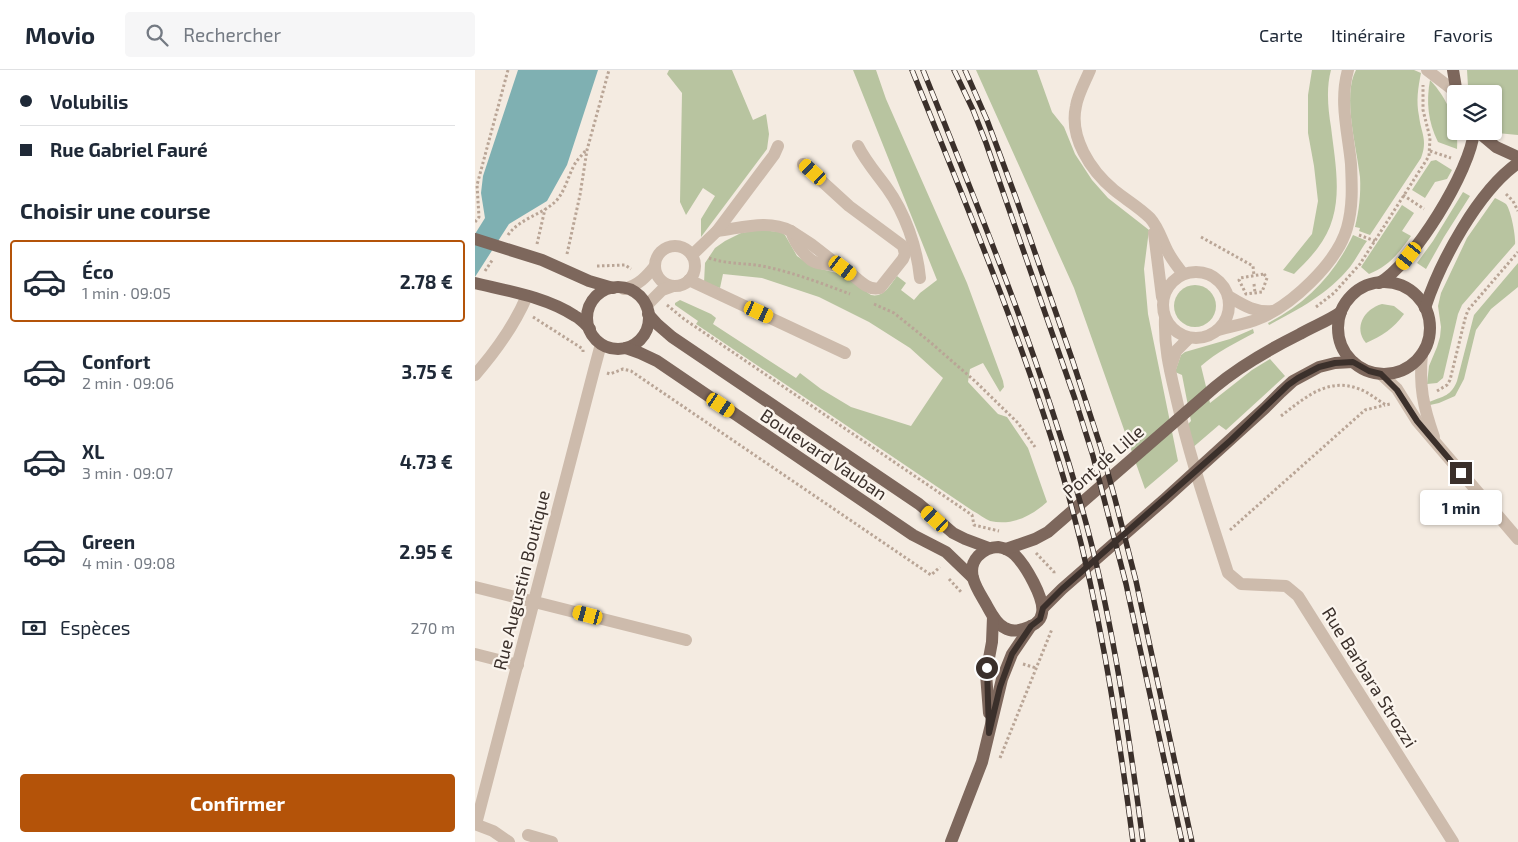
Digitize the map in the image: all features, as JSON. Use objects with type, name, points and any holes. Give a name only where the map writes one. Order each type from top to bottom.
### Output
[{"type":"main road","points":[[1453,70],[1456,85]]},
{"type":"main road","points":[[1379,283],[1401,266],[1417,245],[1445,201],[1464,165],[1473,140]]},
{"type":"main road","points":[[1487,140],[1496,147],[1518,157]]},
{"type":"main road","points":[[1425,308],[1441,269],[1462,230],[1488,192],[1518,162]]},
{"type":"main road","points":[[475,239],[542,260],[589,281],[635,293],[643,301],[647,310],[648,326],[642,338],[632,346],[613,349],[601,344],[577,316],[527,296],[480,284]]},
{"type":"main road","points":[[1379,283],[1392,283],[1403,287],[1418,298],[1425,308],[1429,321],[1429,334],[1422,353],[1407,367],[1395,372],[1381,374],[1369,371],[1353,362],[1345,352],[1339,336],[1338,324],[1341,312],[1347,301],[1356,292],[1367,286],[1379,283]]},
{"type":"main road","points":[[589,329],[587,318],[593,301],[602,293],[619,288]]},
{"type":"main road","name":"Boulevard Vauban","points":[[647,310],[657,324],[672,337],[919,504],[947,529],[959,537],[989,548]]},
{"type":"main road","name":"Pont de Lille","points":[[1006,549],[1042,536],[1054,528],[1215,387],[1245,364],[1341,312]]},
{"type":"main road","name":"Boulevard Vauban","points":[[626,348],[657,362],[913,535],[946,552],[973,578]]},
{"type":"main road","points":[[951,842],[982,762],[1002,679],[1012,654],[1031,626],[1040,619],[1043,608],[1298,378],[1319,367],[1335,363],[1353,362]]},
{"type":"main road","points":[[1031,626],[1013,631],[1002,627],[993,617],[973,578],[973,564],[980,554],[989,548],[998,547],[1006,549],[1015,555],[1023,565],[1038,592],[1043,608]]},
{"type":"main road","points":[[989,733],[990,715],[987,674],[992,642],[993,617]]},
{"type":"street","points":[[1089,70],[1076,104],[1075,114],[1076,128],[1082,149],[1087,159],[1104,180],[1150,218],[1159,230],[1167,251],[1183,274]]},
{"type":"street","points":[[1165,318],[1175,331],[1189,338],[1204,337],[1218,330],[1257,320],[1294,297],[1318,275],[1338,248],[1346,230],[1352,201],[1352,181],[1343,107],[1348,70]]},
{"type":"street","points":[[1427,70],[1447,86]]},
{"type":"street","points":[[647,310],[662,290],[689,280],[695,268],[695,253],[717,231],[773,156],[778,146]]},
{"type":"street","points":[[858,146],[866,161],[887,188],[900,209],[918,258],[920,278]]},
{"type":"street","points":[[717,231],[766,225],[783,227],[811,244],[837,266],[843,268],[867,286],[876,289],[880,288],[903,259],[905,254],[903,246],[835,194],[803,164]]},
{"type":"street","points":[[1150,218],[1155,238],[1165,318],[1165,346],[1186,440],[1218,542]]},
{"type":"street","points":[[619,288],[639,283],[655,266],[659,253],[669,246],[682,247],[695,253]]},
{"type":"street","points":[[655,266],[656,274],[661,281],[673,286]]},
{"type":"street","points":[[1162,303],[1167,287],[1174,279],[1183,274],[1199,272],[1212,276],[1222,284],[1228,296],[1229,312],[1225,322],[1218,330]]},
{"type":"street","points":[[689,280],[845,353]]},
{"type":"street","points":[[475,375],[499,347],[527,296]]},
{"type":"street","points":[[1228,296],[1251,309],[1264,312],[1273,311]]},
{"type":"street","points":[[1170,368],[1176,351],[1189,338]]},
{"type":"street","name":"Rue Augustin Boutique","points":[[476,824],[601,344]]},
{"type":"street","points":[[1422,353],[1421,388],[1425,410],[1437,444]]},
{"type":"street","points":[[1381,374],[1397,390],[1417,421],[1518,539]]},
{"type":"street","name":"Rue Barbara Strozzi","points":[[1218,542],[1228,573],[1241,584],[1285,586],[1298,596],[1453,842]]},
{"type":"street","points":[[475,587],[686,640]]},
{"type":"street","points":[[475,654],[518,665]]},
{"type":"street","points":[[476,824],[493,831],[509,842]]},
{"type":"street","points":[[528,835],[552,842]]},
{"type":"path","points":[[475,222],[477,216],[477,185],[508,70]]},
{"type":"path","points":[[566,256],[580,195],[587,150],[609,70]]},
{"type":"path","points":[[510,232],[555,201],[563,191],[576,163],[587,150]]},
{"type":"path","points":[[1403,195],[1424,209]]},
{"type":"path","points":[[536,247],[545,209]]},
{"type":"path","points":[[1201,237],[1253,266],[1254,276]]},
{"type":"path","points":[[1363,237],[1375,241]]},
{"type":"path","points":[[695,253],[716,261],[761,266],[785,272],[858,297]]},
{"type":"path","points":[[1240,278],[1264,274],[1267,278],[1262,292]]},
{"type":"path","points":[[1254,284],[1255,296]]},
{"type":"path","points":[[867,301],[894,313],[937,348],[976,382],[1018,423],[1035,447]]},
{"type":"path","points":[[521,309],[583,349],[583,365],[609,374],[623,369],[631,371],[931,575],[940,568],[946,552]]},
{"type":"path","name":"Boulevard Vauban","points":[[684,319],[972,515],[974,525]]},
{"type":"path","points":[[1218,542],[1365,410],[1385,405]]},
{"type":"path","points":[[959,537],[968,524],[981,527]]},
{"type":"path","points":[[1025,543],[1054,572],[1063,588]]},
{"type":"path","points":[[940,568],[963,594]]},
{"type":"path","points":[[1000,758],[1053,626]]},
{"type":"green space","points":[[669,70],[732,70],[753,120],[766,114],[769,134],[767,149],[701,237],[701,219],[715,196],[703,188],[686,215],[680,202],[682,93],[667,74]]},
{"type":"green space","points":[[853,70],[876,70],[886,99],[967,283],[1004,387],[1000,392],[983,363],[970,369],[968,382],[998,414],[1007,417],[1028,448],[1047,502],[1035,512],[1021,519],[1006,522],[990,521],[973,511],[696,324],[698,321],[675,305],[680,300],[711,314],[716,318],[713,324],[796,378],[800,373],[821,389],[851,407],[911,426],[943,378],[910,348],[869,322],[819,297],[762,278],[723,274],[720,288],[704,283],[705,263],[715,248],[741,233],[758,230],[781,232],[785,235],[797,256],[813,267],[841,274],[871,295],[883,293],[897,276],[906,283],[901,290],[914,300],[937,280]]},
{"type":"green space","points":[[976,70],[1037,70],[1052,112],[1064,127],[1075,154],[1092,180],[1108,198],[1149,230],[1144,269],[1148,314],[1178,461],[1145,489],[1074,288]]},
{"type":"green space","points":[[1312,70],[1331,70],[1328,98],[1337,190],[1332,220],[1326,235],[1314,252],[1294,274],[1283,270],[1312,234],[1318,201],[1308,133],[1308,95]]},
{"type":"green space","points":[[1356,70],[1414,70],[1421,73],[1418,105],[1424,141],[1423,152],[1421,158],[1370,235],[1359,231],[1360,228],[1355,227],[1358,215],[1360,177],[1350,108],[1350,94]]},
{"type":"green space","points":[[1467,70],[1518,70],[1518,135],[1502,133],[1502,85],[1468,85]]},
{"type":"green space","points":[[1430,80],[1447,103],[1447,140],[1457,140],[1457,149],[1438,142],[1432,127],[1428,96]]},
{"type":"green space","points":[[1436,160],[1452,170],[1447,179],[1435,182],[1425,198],[1412,190],[1431,161]]},
{"type":"green space","points":[[1463,192],[1470,196],[1426,269],[1417,263]]},
{"type":"green space","points":[[1495,198],[1508,207],[1513,224],[1515,244],[1462,305],[1458,314],[1443,378],[1437,383],[1427,384],[1429,366],[1440,337],[1441,327],[1438,306],[1441,293],[1467,238]]},
{"type":"green space","points":[[1402,205],[1414,213],[1402,231],[1411,236],[1393,258],[1369,274],[1361,267]]},
{"type":"green space","points":[[1353,235],[1367,241],[1341,277],[1313,300],[1269,325],[1268,323],[1295,306],[1318,286],[1337,263]]},
{"type":"green space","points":[[1518,263],[1518,287],[1491,309],[1476,330],[1464,379],[1455,396],[1430,405],[1429,402],[1446,395],[1455,386],[1474,315]]},
{"type":"green space","points":[[1199,285],[1207,288],[1213,294],[1216,306],[1213,318],[1207,324],[1191,327],[1183,324],[1177,318],[1174,302],[1177,294],[1183,288]]},
{"type":"green space","points":[[1382,304],[1394,306],[1404,314],[1387,331],[1366,343],[1360,331],[1362,320],[1370,310]]},
{"type":"green space","points":[[1253,329],[1254,333],[1220,352],[1201,366],[1210,403],[1252,370],[1270,359],[1285,376],[1226,430],[1219,425],[1191,449],[1186,426],[1191,421],[1182,375],[1175,372],[1181,355],[1185,352],[1230,339]]},
{"type":"water","points":[[518,70],[598,70],[567,165],[547,201],[509,224],[475,277],[475,234],[485,218],[481,193],[483,176]]},
{"type":"railway","points":[[912,70],[973,221],[1030,373],[1063,476],[1086,566],[1105,658],[1133,842]]},
{"type":"railway","points":[[923,70],[990,238],[1032,351],[1086,523],[1113,641],[1143,842]]},
{"type":"railway","points":[[954,70],[986,143],[1093,456],[1126,584],[1182,842]]},
{"type":"railway","points":[[965,70],[987,120],[1016,198],[1101,448],[1136,581],[1192,842]]},
{"type":"route","points":[[987,668],[990,715],[989,733],[1002,679],[1012,654],[1031,626],[1040,619],[1043,608],[1062,589],[1231,440],[1293,381],[1311,370],[1335,363],[1353,362],[1363,369],[1381,374],[1393,385],[1417,421],[1461,473]]}]
